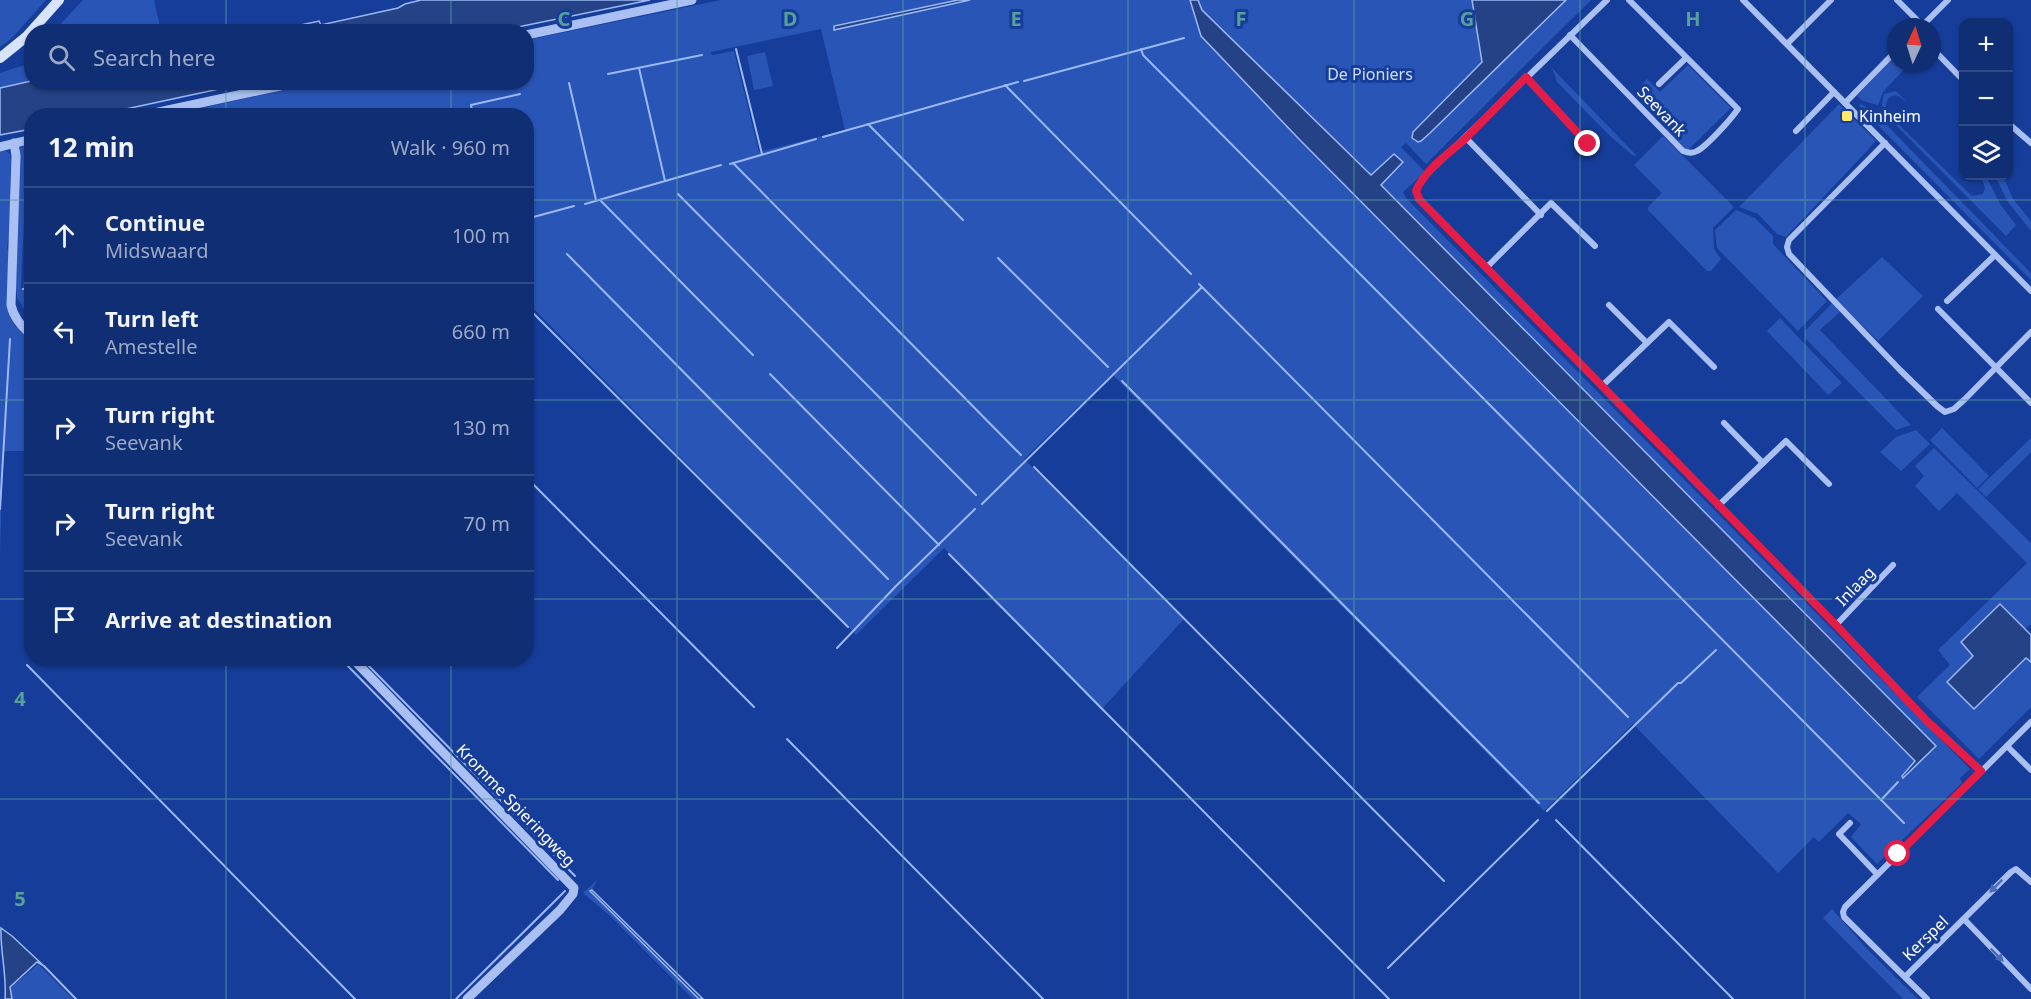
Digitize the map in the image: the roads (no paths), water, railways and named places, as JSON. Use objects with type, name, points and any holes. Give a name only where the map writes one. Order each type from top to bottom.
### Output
[{"type":"main road","points":[[38,24],[59,0]]},
{"type":"main road","points":[[0,58],[24,39]]},
{"type":"street","points":[[534,33],[692,0]]},
{"type":"street","points":[[1607,0],[1428,173],[1416,191],[1419,199],[1927,721],[1981,771]]},
{"type":"street","name":"Seevank","points":[[1570,35],[1683,152],[1698,151],[1738,109],[1629,0]]},
{"type":"street","points":[[1743,0],[2031,291]]},
{"type":"street","points":[[1787,44],[1831,0]]},
{"type":"street","points":[[1897,0],[1914,18]]},
{"type":"street","points":[[1930,18],[1948,0]]},
{"type":"street","points":[[1941,57],[1959,76]]},
{"type":"street","name":"Seevank","points":[[1659,84],[1686,58]]},
{"type":"street","points":[[1845,103],[1887,60]]},
{"type":"street","points":[[1526,77],[1588,144]]},
{"type":"street","points":[[177,108],[262,90]]},
{"type":"street","points":[[1796,130],[1834,92]]},
{"type":"street","points":[[2011,126],[2031,143]]},
{"type":"street","points":[[1466,138],[1541,215]]},
{"type":"street","points":[[0,147],[24,141]]},
{"type":"street","points":[[14,143],[16,156],[11,305],[13,314],[24,328]]},
{"type":"street","points":[[1885,143],[1789,240],[1787,247],[1789,254],[1900,370],[1945,412],[1954,409],[2031,332]]},
{"type":"street","points":[[1486,268],[1551,203],[1595,246]]},
{"type":"street","points":[[1947,301],[1995,255]]},
{"type":"street","points":[[1609,305],[1647,343]]},
{"type":"street","points":[[1938,309],[2031,403]]},
{"type":"street","points":[[1602,386],[1669,322],[1714,367]]},
{"type":"street","points":[[1725,423],[1763,463]]},
{"type":"street","points":[[1718,506],[1786,441],[1829,484]]},
{"type":"street","name":"Inlaag","points":[[1836,625],[1893,565]]},
{"type":"street","name":"Kromme Spieringweg","points":[[360,666],[574,888],[573,894],[560,910],[467,999]]},
{"type":"street","points":[[1927,999],[1844,917],[1843,912],[1850,901],[1877,873],[2031,722]]},
{"type":"street","points":[[2007,746],[2031,770]]},
{"type":"street","points":[[1850,823],[1839,834],[1877,873]]},
{"type":"street","name":"Kerspel","points":[[1905,977],[2011,872],[2016,869],[2031,882]]},
{"type":"street","name":"Kerspel","points":[[1964,920],[2031,989]]},
{"type":"waterway","points":[[1024,81],[1184,38]]},
{"type":"waterway","points":[[736,49],[762,154]]},
{"type":"waterway","points":[[1141,49],[1143,55],[1904,823]]},
{"type":"waterway","points":[[608,74],[702,55]]},
{"type":"waterway","points":[[639,68],[665,181]]},
{"type":"waterway","points":[[823,137],[1018,82]]},
{"type":"waterway","points":[[569,83],[596,200]]},
{"type":"waterway","points":[[1005,85],[1191,274]]},
{"type":"waterway","points":[[472,108],[471,105],[520,94]]},
{"type":"waterway","points":[[868,124],[963,220]]},
{"type":"waterway","points":[[730,164],[816,139]]},
{"type":"waterway","points":[[733,163],[1021,455]]},
{"type":"waterway","points":[[585,204],[721,165]]},
{"type":"waterway","points":[[678,194],[976,495]]},
{"type":"waterway","points":[[600,200],[753,355]]},
{"type":"waterway","points":[[534,217],[574,206]]},
{"type":"waterway","points":[[567,254],[888,579]]},
{"type":"waterway","points":[[998,258],[1108,367]]},
{"type":"waterway","points":[[1199,284],[1628,717]]},
{"type":"waterway","points":[[982,504],[1202,287]]},
{"type":"waterway","points":[[534,314],[848,627]]},
{"type":"waterway","points":[[0,509],[10,339]]},
{"type":"waterway","points":[[770,374],[939,545]]},
{"type":"waterway","points":[[1122,381],[1539,803]]},
{"type":"waterway","points":[[1034,467],[1444,881]]},
{"type":"waterway","points":[[534,485],[754,707]]},
{"type":"waterway","points":[[837,648],[896,586],[975,509]]},
{"type":"waterway","points":[[949,554],[1389,999]]},
{"type":"waterway","points":[[1547,811],[1678,683],[1681,683],[1716,650]]},
{"type":"waterway","points":[[28,666],[355,999]]},
{"type":"waterway","points":[[348,666],[558,880]]},
{"type":"waterway","points":[[369,666],[575,876]]},
{"type":"waterway","points":[[787,739],[1043,999]]},
{"type":"waterway","points":[[1881,800],[1898,782]]},
{"type":"waterway","points":[[1388,968],[1538,820]]},
{"type":"waterway","points":[[1556,820],[1733,999]]},
{"type":"waterway","points":[[456,999],[565,891]]},
{"type":"waterway","points":[[44,966],[76,999]]},
{"type":"place","name":"Kinheim","points":[[1847,116]]},
{"type":"park label","name":"De Pioniers","points":[[1370,74]]}]
